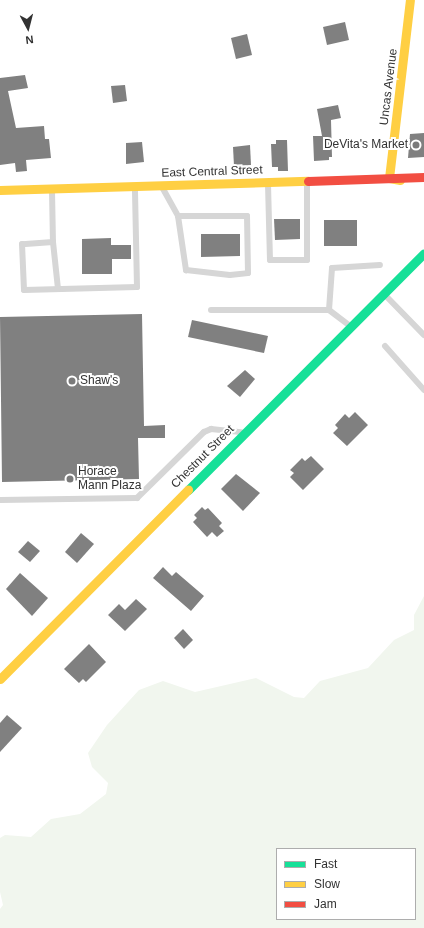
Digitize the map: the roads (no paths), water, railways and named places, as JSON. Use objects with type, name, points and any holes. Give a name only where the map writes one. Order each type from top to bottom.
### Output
[{"type":"main road","name":"Uncas Avenue","points":[[390,178],[407,43],[410,0]]},
{"type":"main road","name":"East Central Street","points":[[0,190],[424,177]]},
{"type":"main road","points":[[390,178],[424,186]]},
{"type":"main road","name":"Chestnut Street","points":[[0,680],[244,432],[424,253]]},
{"type":"lane","points":[[268,182],[270,260],[307,260],[307,181]]},
{"type":"lane","points":[[162,186],[178,216],[186,270],[230,275],[248,273],[247,216],[178,216]]},
{"type":"lane","points":[[53,242],[22,244],[24,290],[137,287],[135,187]]},
{"type":"lane","points":[[52,189],[53,242],[58,289]]},
{"type":"lane","points":[[329,310],[332,268],[380,265]]},
{"type":"lane","points":[[383,293],[424,335]]},
{"type":"lane","points":[[211,310],[329,310],[350,326]]},
{"type":"lane","points":[[385,346],[424,390]]},
{"type":"lane","points":[[0,500],[137,498],[204,432],[211,429],[244,432]]},
{"type":"place","name":"DeVita's Market","points":[[416,145]]},
{"type":"place","name":"Shaw's","points":[[72,381]]},
{"type":"place","name":"Horace Mann Plaza","points":[[70,479]]}]
